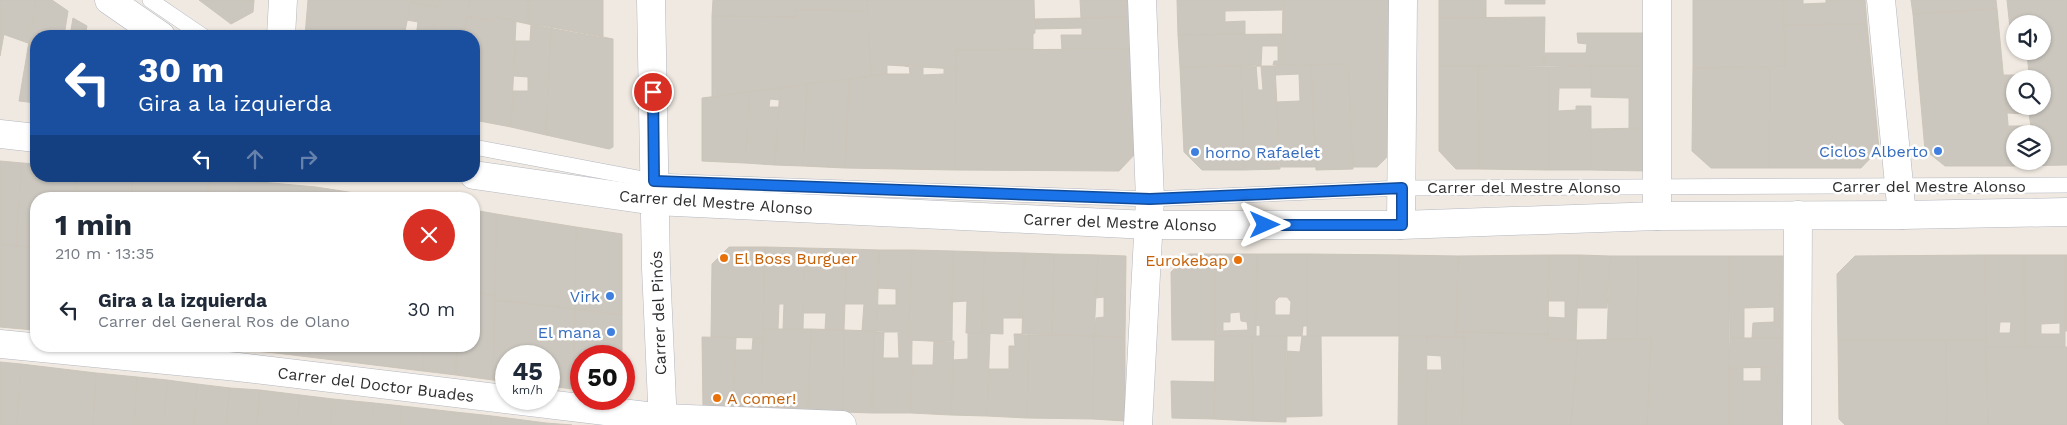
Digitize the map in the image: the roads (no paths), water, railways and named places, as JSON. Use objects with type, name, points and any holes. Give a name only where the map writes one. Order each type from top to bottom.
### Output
[{"type":"street","points":[[109,0],[152,30]]},
{"type":"street","points":[[281,30],[283,0]]},
{"type":"street","name":"Carrer del Pinós","points":[[652,0],[656,268],[663,421]]},
{"type":"street","points":[[1138,425],[1150,199],[1142,0]]},
{"type":"street","points":[[1402,225],[1403,0]]},
{"type":"street","points":[[1656,0],[1657,216]]},
{"type":"street","points":[[1881,0],[1902,216]]},
{"type":"street","points":[[0,134],[30,137]]},
{"type":"street","name":"Carrer del Mestre Alonso","points":[[480,176],[654,191],[1148,225],[1402,225],[1657,216],[1902,216],[2067,212]]},
{"type":"street","points":[[1797,425],[1798,215]]},
{"type":"street","name":"Carrer del Doctor Buades","points":[[0,344],[30,347]]},
{"type":"street","name":"Carrer del Doctor Buades","points":[[83,352],[238,367],[663,421],[842,425]]},
{"type":"lane","points":[[150,0],[194,30]]},
{"type":"lane","name":"Carrer del Mestre Alonso","points":[[480,148],[654,191],[1150,199],[1402,188],[2067,185]]},
{"type":"place","name":"Ciclos Alberto","points":[[1938,151]]},
{"type":"place","name":"horno Rafaelet","points":[[1195,152]]},
{"type":"place","name":"El Boss Burguer","points":[[724,258]]},
{"type":"place","name":"Eurokebap","points":[[1238,260]]},
{"type":"place","name":"Virk","points":[[610,296]]},
{"type":"place","name":"El mana","points":[[611,332]]},
{"type":"place","name":"A comer!","points":[[717,398]]}]
